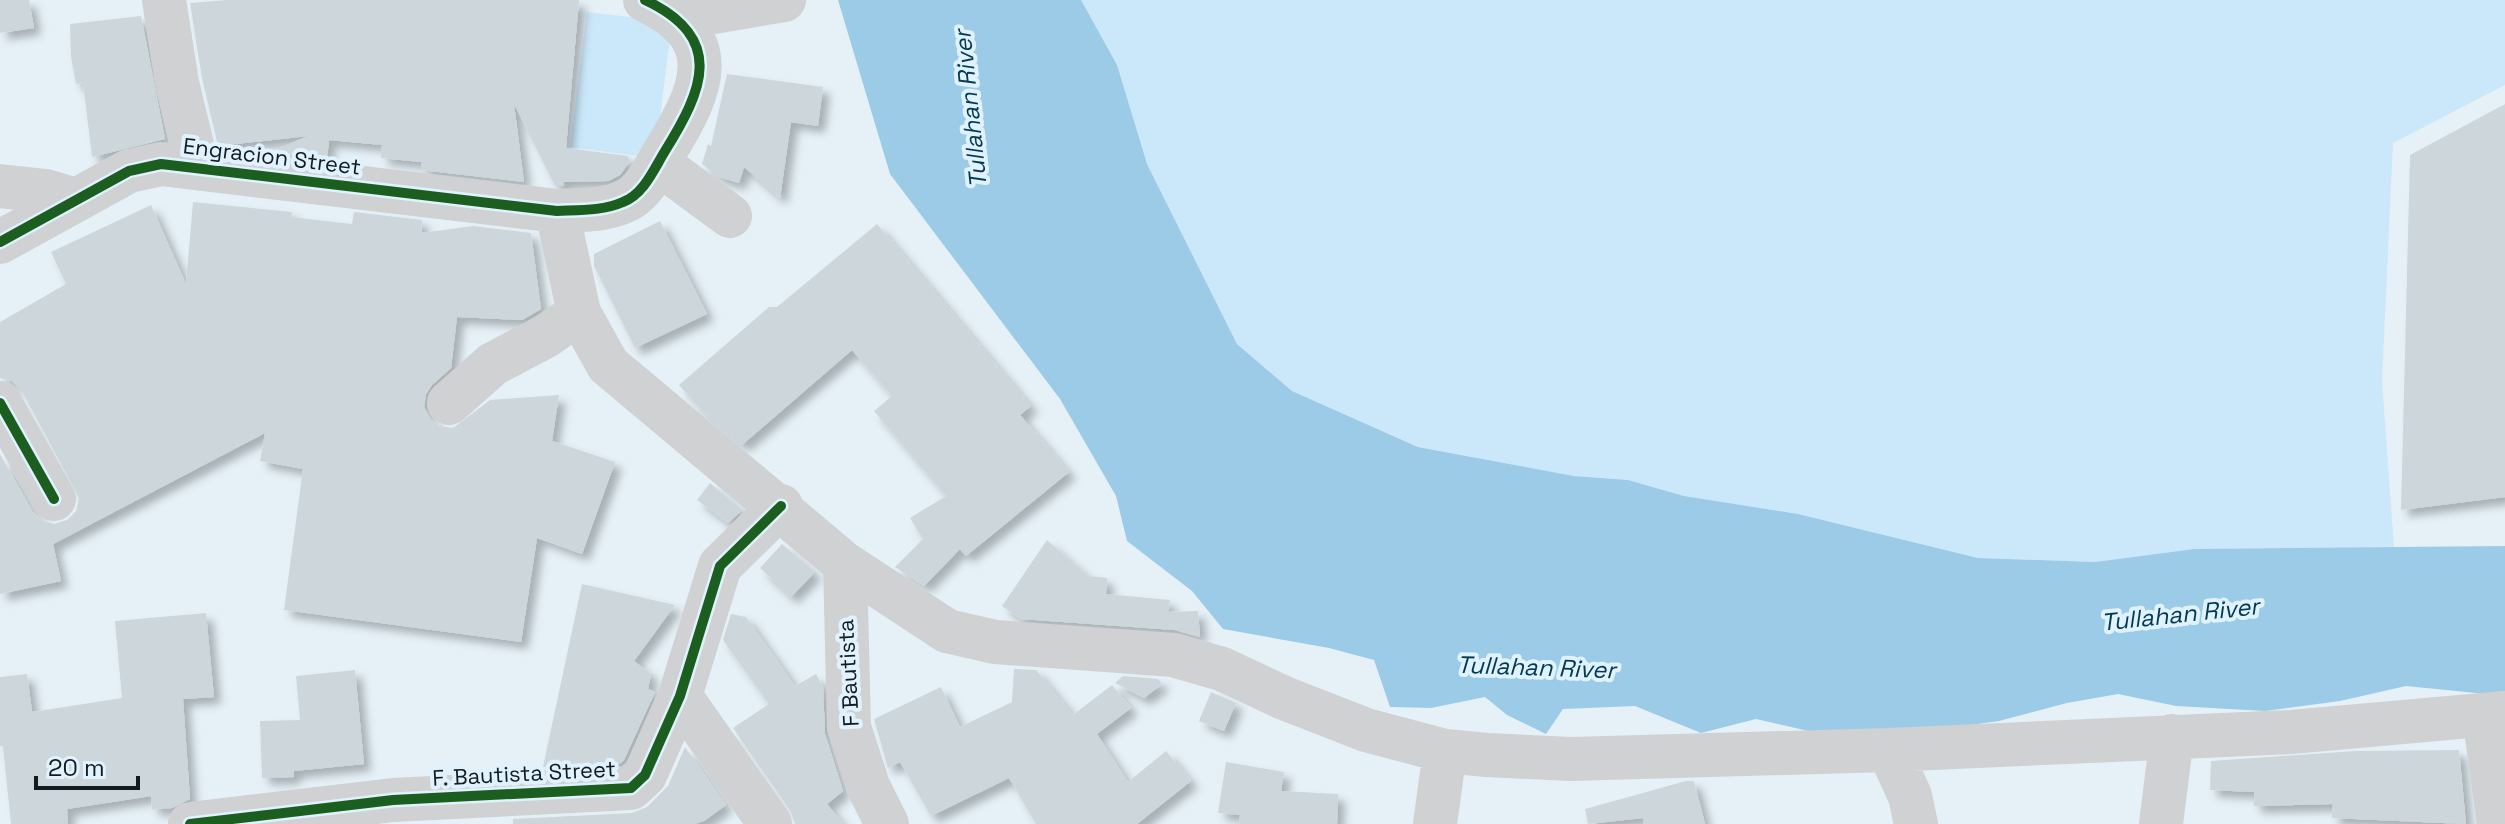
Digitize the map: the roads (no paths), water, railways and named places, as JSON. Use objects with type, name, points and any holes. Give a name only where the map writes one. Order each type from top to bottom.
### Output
[{"type":"street","points":[[164,0],[177,83],[197,166]]},
{"type":"street","points":[[662,9],[784,0]]},
{"type":"street","name":"Engracion Street","points":[[0,242],[129,171],[161,164],[557,211],[598,209],[626,202],[645,186],[697,95],[700,63],[691,32],[662,9]]},
{"type":"street","points":[[658,163],[730,216]]},
{"type":"street","points":[[0,186],[46,191],[76,200]]},
{"type":"street","points":[[557,211],[579,313],[608,365],[781,506],[845,564],[947,631],[995,642],[1173,655],[1222,669],[1366,730],[1445,751],[1571,759],[1889,750],[2291,732],[2495,714],[2499,824]]},
{"type":"street","points":[[449,403],[493,364],[546,336],[579,313]]},
{"type":"street","points":[[0,403],[54,499]]},
{"type":"street","name":"F. Bautista Street","points":[[190,824],[392,812],[602,807],[645,775],[680,696],[720,566],[781,506]]},
{"type":"street","name":"F Bautista","points":[[845,564],[849,727],[868,786],[887,824]]},
{"type":"street","points":[[680,696],[770,824]]},
{"type":"street","points":[[2161,824],[2172,736]]},
{"type":"street","points":[[1889,750],[1910,796],[1916,824]]},
{"type":"street","points":[[1435,824],[1445,751]]},
{"type":"water","name":"Tullahan River","points":[[838,0],[1081,0],[1117,65],[1147,164],[1237,344],[1292,391],[1418,447],[1574,476],[1628,480],[1684,496],[1798,514],[1978,558],[2095,562],[2194,549],[2505,546],[2505,693],[2496,695],[2406,686],[2340,701],[2265,711],[2176,706],[2118,694],[2067,703],[1999,721],[1928,731],[1826,735],[1756,719],[1701,733],[1635,706],[1563,709],[1546,734],[1507,715],[1485,697],[1431,708],[1390,707],[1374,660],[1329,648],[1223,629],[1192,591],[1127,541],[1116,496],[1060,399],[890,174]]}]
